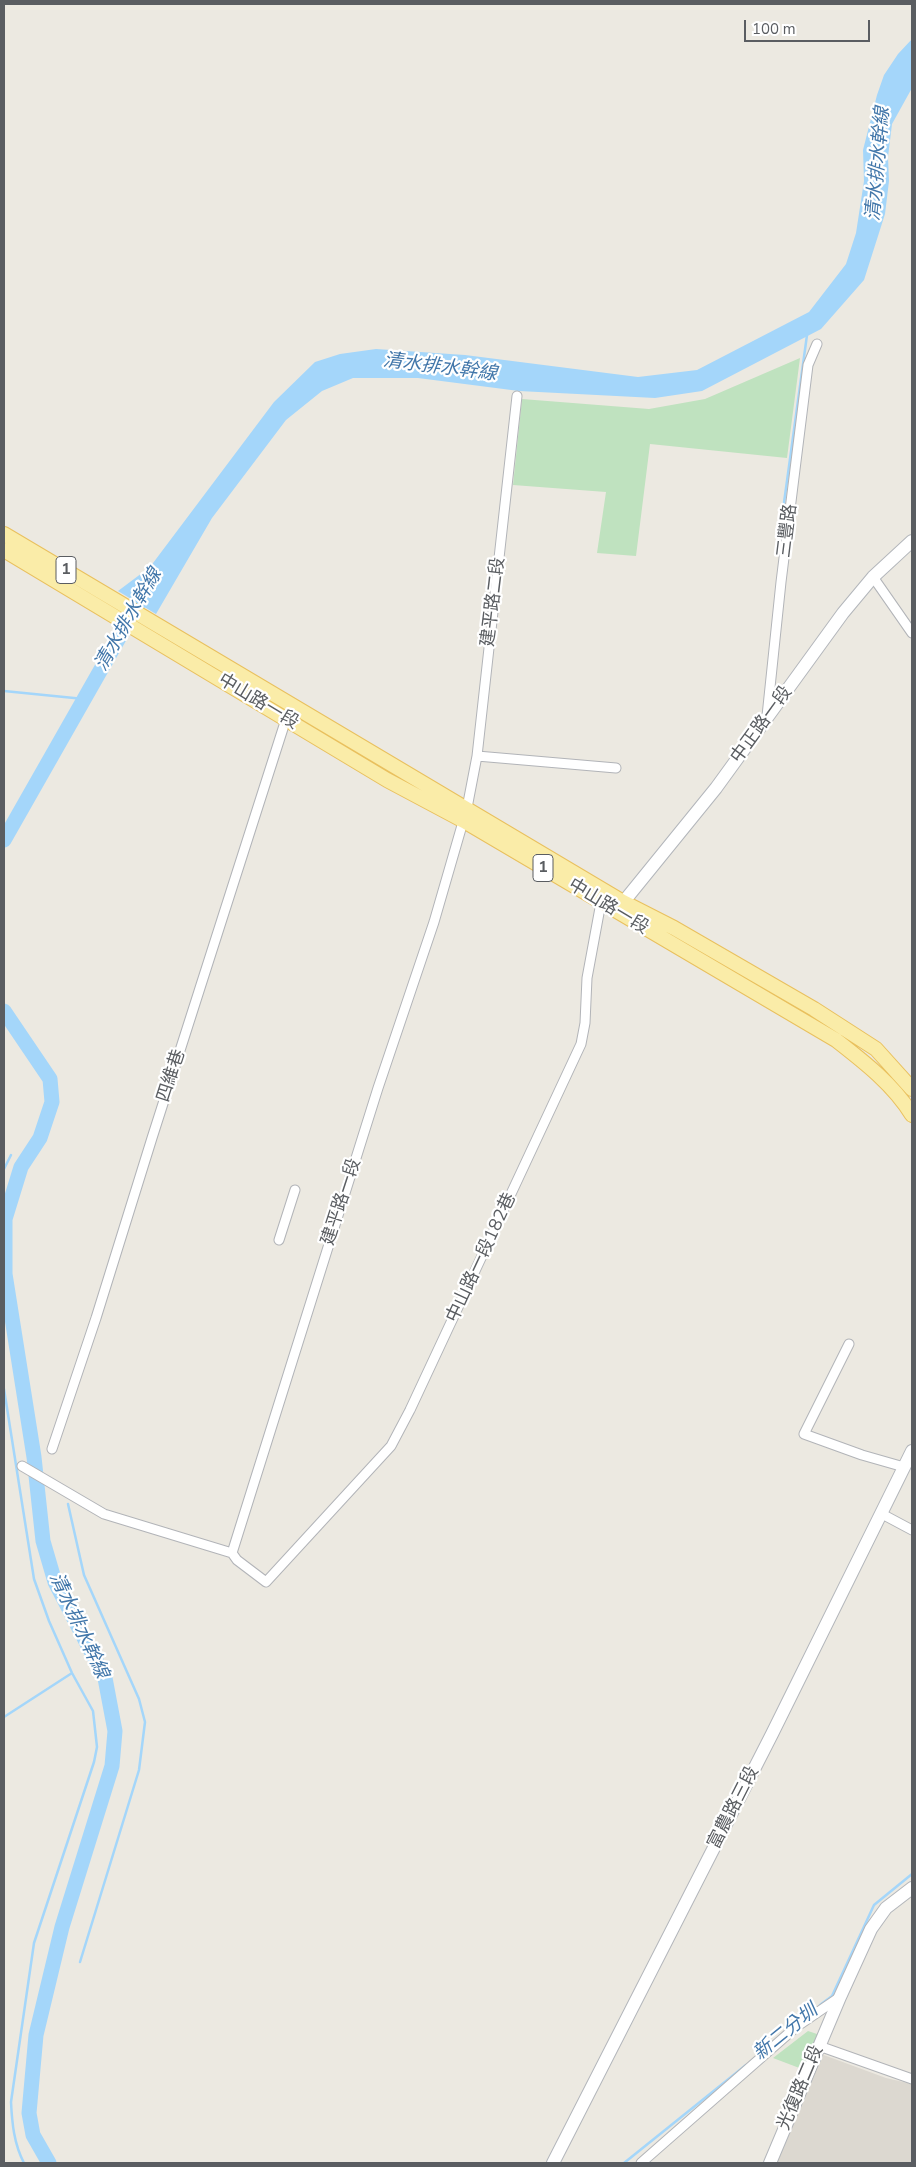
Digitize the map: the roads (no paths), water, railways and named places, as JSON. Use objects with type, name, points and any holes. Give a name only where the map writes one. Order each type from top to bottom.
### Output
[{"type":"main road","name":"中山路一段","points":[[4,534],[292,704],[466,814],[836,1040],[864,1061],[905,1104],[912,1115]]},
{"type":"main road","name":"中山路一段","points":[[4,550],[387,780],[466,814]]},
{"type":"main road","name":"中山路一段","points":[[620,907],[674,928],[819,1012],[876,1049],[912,1089]]},
{"type":"street","name":"三豐路","points":[[767,719],[808,365],[816,344]]},
{"type":"street","name":"建平路二段","points":[[466,814],[477,756],[517,396]]},
{"type":"street","name":"中正路一段","points":[[620,907],[716,788],[844,613],[873,577],[912,541]]},
{"type":"street","points":[[873,577],[912,633]]},
{"type":"street","name":"四維巷","points":[[52,1449],[96,1318],[292,704]]},
{"type":"street","points":[[477,756],[616,768]]},
{"type":"street","name":"建平路一段","points":[[232,1552],[378,1088],[434,922],[466,814]]},
{"type":"street","name":"中山路一段182巷","points":[[232,1552],[237,1560],[266,1582],[391,1446],[410,1410],[581,1044],[585,1023],[587,978],[603,896]]},
{"type":"street","points":[[279,1240],[295,1190]]},
{"type":"street","points":[[849,1344],[804,1434],[862,1455],[904,1467]]},
{"type":"street","name":"富農路三段","points":[[553,2163],[882,1514],[912,1451]]},
{"type":"street","points":[[22,1466],[104,1514],[232,1552]]},
{"type":"street","points":[[882,1514],[912,1530]]},
{"type":"street","name":"光復路二段","points":[[770,2163],[840,1997],[871,1929],[886,1908],[912,1888]]},
{"type":"street","points":[[641,2163],[796,2027],[840,1997]]},
{"type":"street","points":[[819,2046],[912,2079]]},
{"type":"water","points":[[912,39],[912,88],[892,124],[885,214],[864,280],[821,329],[702,391],[655,398],[519,391],[418,378],[353,378],[322,391],[286,420],[212,518],[156,614],[118,591],[150,567],[274,402],[315,362],[340,354],[376,349],[465,355],[638,377],[697,370],[809,312],[846,264],[856,233],[864,181],[863,150],[877,95],[884,75],[898,54]]},
{"type":"waterway","points":[[786,518],[783,510],[807,335]]},
{"type":"waterway","name":"清水排水幹線","points":[[4,840],[149,585]]},
{"type":"waterway","points":[[4,691],[84,699]]},
{"type":"waterway","name":"清水排水幹線","points":[[4,1011],[50,1079],[52,1102],[40,1138],[21,1167],[5,1219],[5,1274],[34,1457],[43,1541],[55,1582],[105,1678],[115,1731],[112,1766],[62,1927],[36,2035],[29,2113],[33,2135],[49,2163]]},
{"type":"waterway","points":[[4,1169],[11,1155]]},
{"type":"waterway","points":[[4,1389],[34,1579],[49,1621],[72,1673],[93,1711],[97,1747],[94,1762],[34,1943],[11,2102],[14,2133],[24,2163]]},
{"type":"waterway","points":[[68,1504],[84,1575],[139,1699],[145,1722],[139,1770],[80,1962]]},
{"type":"waterway","points":[[4,1717],[72,1673]]},
{"type":"waterway","name":"新二分圳","points":[[820,2005],[832,1996],[874,1905],[912,1874]]},
{"type":"waterway","name":"新二分圳","points":[[624,2163],[746,2065]]}]
